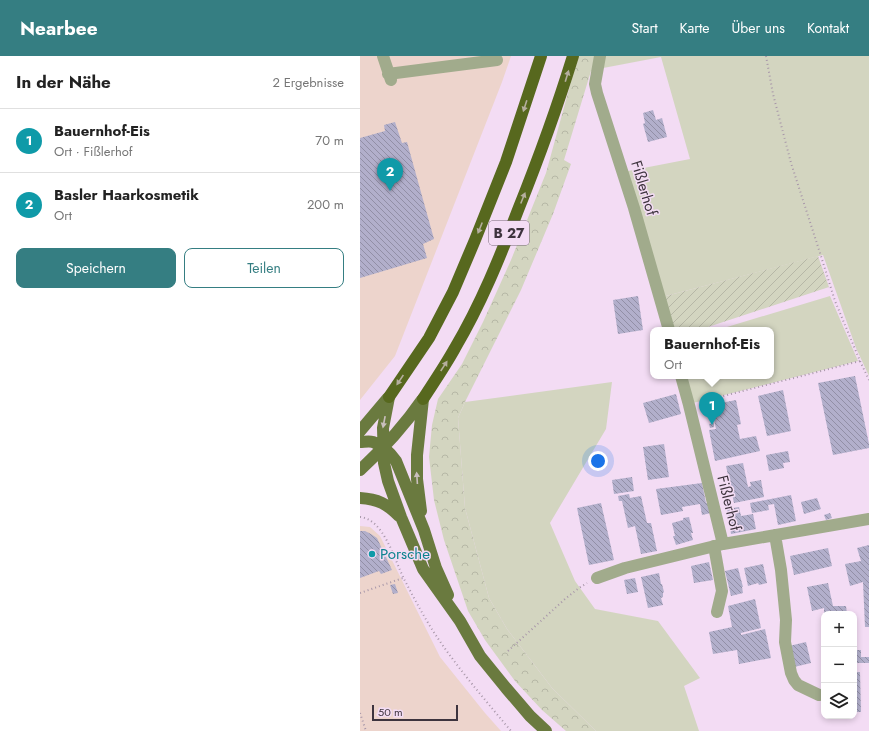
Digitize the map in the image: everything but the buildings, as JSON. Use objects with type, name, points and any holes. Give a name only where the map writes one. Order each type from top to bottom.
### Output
[{"type":"highway","name":"B 27","points":[[389,397],[429,338],[453,292],[506,162],[541,56]]},
{"type":"highway","name":"B 27","points":[[423,399],[455,348],[481,299],[500,257],[534,171],[573,56]]},
{"type":"main road","name":"B 27","points":[[360,431],[389,397]]},
{"type":"main road","name":"B 27","points":[[384,448],[382,428],[389,397]]},
{"type":"main road","name":"B 27","points":[[360,470],[384,448],[423,399]]},
{"type":"main road","points":[[423,399],[418,441],[417,479],[424,530]]},
{"type":"main road","points":[[360,442],[373,442],[384,448],[393,456],[424,530],[436,568],[460,621],[480,656],[530,716],[546,731]]},
{"type":"main road","points":[[384,448],[384,463],[388,481],[401,517],[423,569],[460,621]]},
{"type":"main road","points":[[360,498],[380,502],[390,507],[401,517]]},
{"type":"street","points":[[383,56],[390,77],[497,60]]},
{"type":"street","name":"Fißlerhof","points":[[600,56],[595,84],[597,93],[634,208],[667,327]]},
{"type":"street","name":"Fißlerhof","points":[[682,379],[689,405],[719,545]]},
{"type":"street","name":"Fißlerhof","points":[[597,578],[625,568],[719,545],[869,519]]},
{"type":"street","points":[[774,535],[781,570],[786,620],[785,642],[791,673],[798,685],[819,695]]},
{"type":"street","points":[[717,612],[722,591],[719,545]]},
{"type":"path","points":[[766,56],[773,94],[791,163],[835,301],[869,380]]},
{"type":"path","points":[[689,405],[860,361]]},
{"type":"path","points":[[360,517],[370,520],[380,529],[403,578],[438,639],[470,683],[511,731]]},
{"type":"path","points":[[360,592],[403,578]]},
{"type":"path","points":[[508,651],[565,599],[579,588],[597,578]]},
{"type":"path","points":[[470,683],[474,680]]},
{"type":"path","points":[[360,713],[366,731]]},
{"type":"shaded area","points":[[360,56],[511,56],[395,356],[360,400]]},
{"type":"shaded area","points":[[360,526],[370,527],[380,536],[440,657],[501,731],[360,731]]},
{"type":"green space","points":[[579,56],[600,56],[598,69],[591,71],[564,160],[571,164],[553,214],[521,290],[458,418],[465,508],[489,598],[507,629],[552,688],[596,731],[566,731],[542,710],[515,681],[485,640],[468,611],[444,540],[434,500],[429,457],[432,425],[438,399],[462,364],[511,260],[546,173]]},
{"type":"green space","points":[[600,56],[869,56],[869,376],[856,348],[823,255],[662,297],[623,172],[690,159],[661,57],[598,69]]},
{"type":"green space","points":[[818,256],[829,287],[708,327],[670,327],[662,297]]},
{"type":"green space","points":[[830,296],[858,361],[693,403],[686,379],[774,379],[774,327],[727,327]]},
{"type":"green space","points":[[612,382],[606,429],[550,523],[575,581],[595,609],[658,621],[700,678],[684,686],[699,731],[596,731],[552,688],[507,629],[489,598],[465,508],[458,418],[465,402]]},
{"type":"place","name":"Basler Haarkosmetik","points":[[390,191]]},
{"type":"place","name":"Bauernhof-Eis","points":[[712,425]]},
{"type":"place","name":"Porsche","points":[[372,554]]}]
